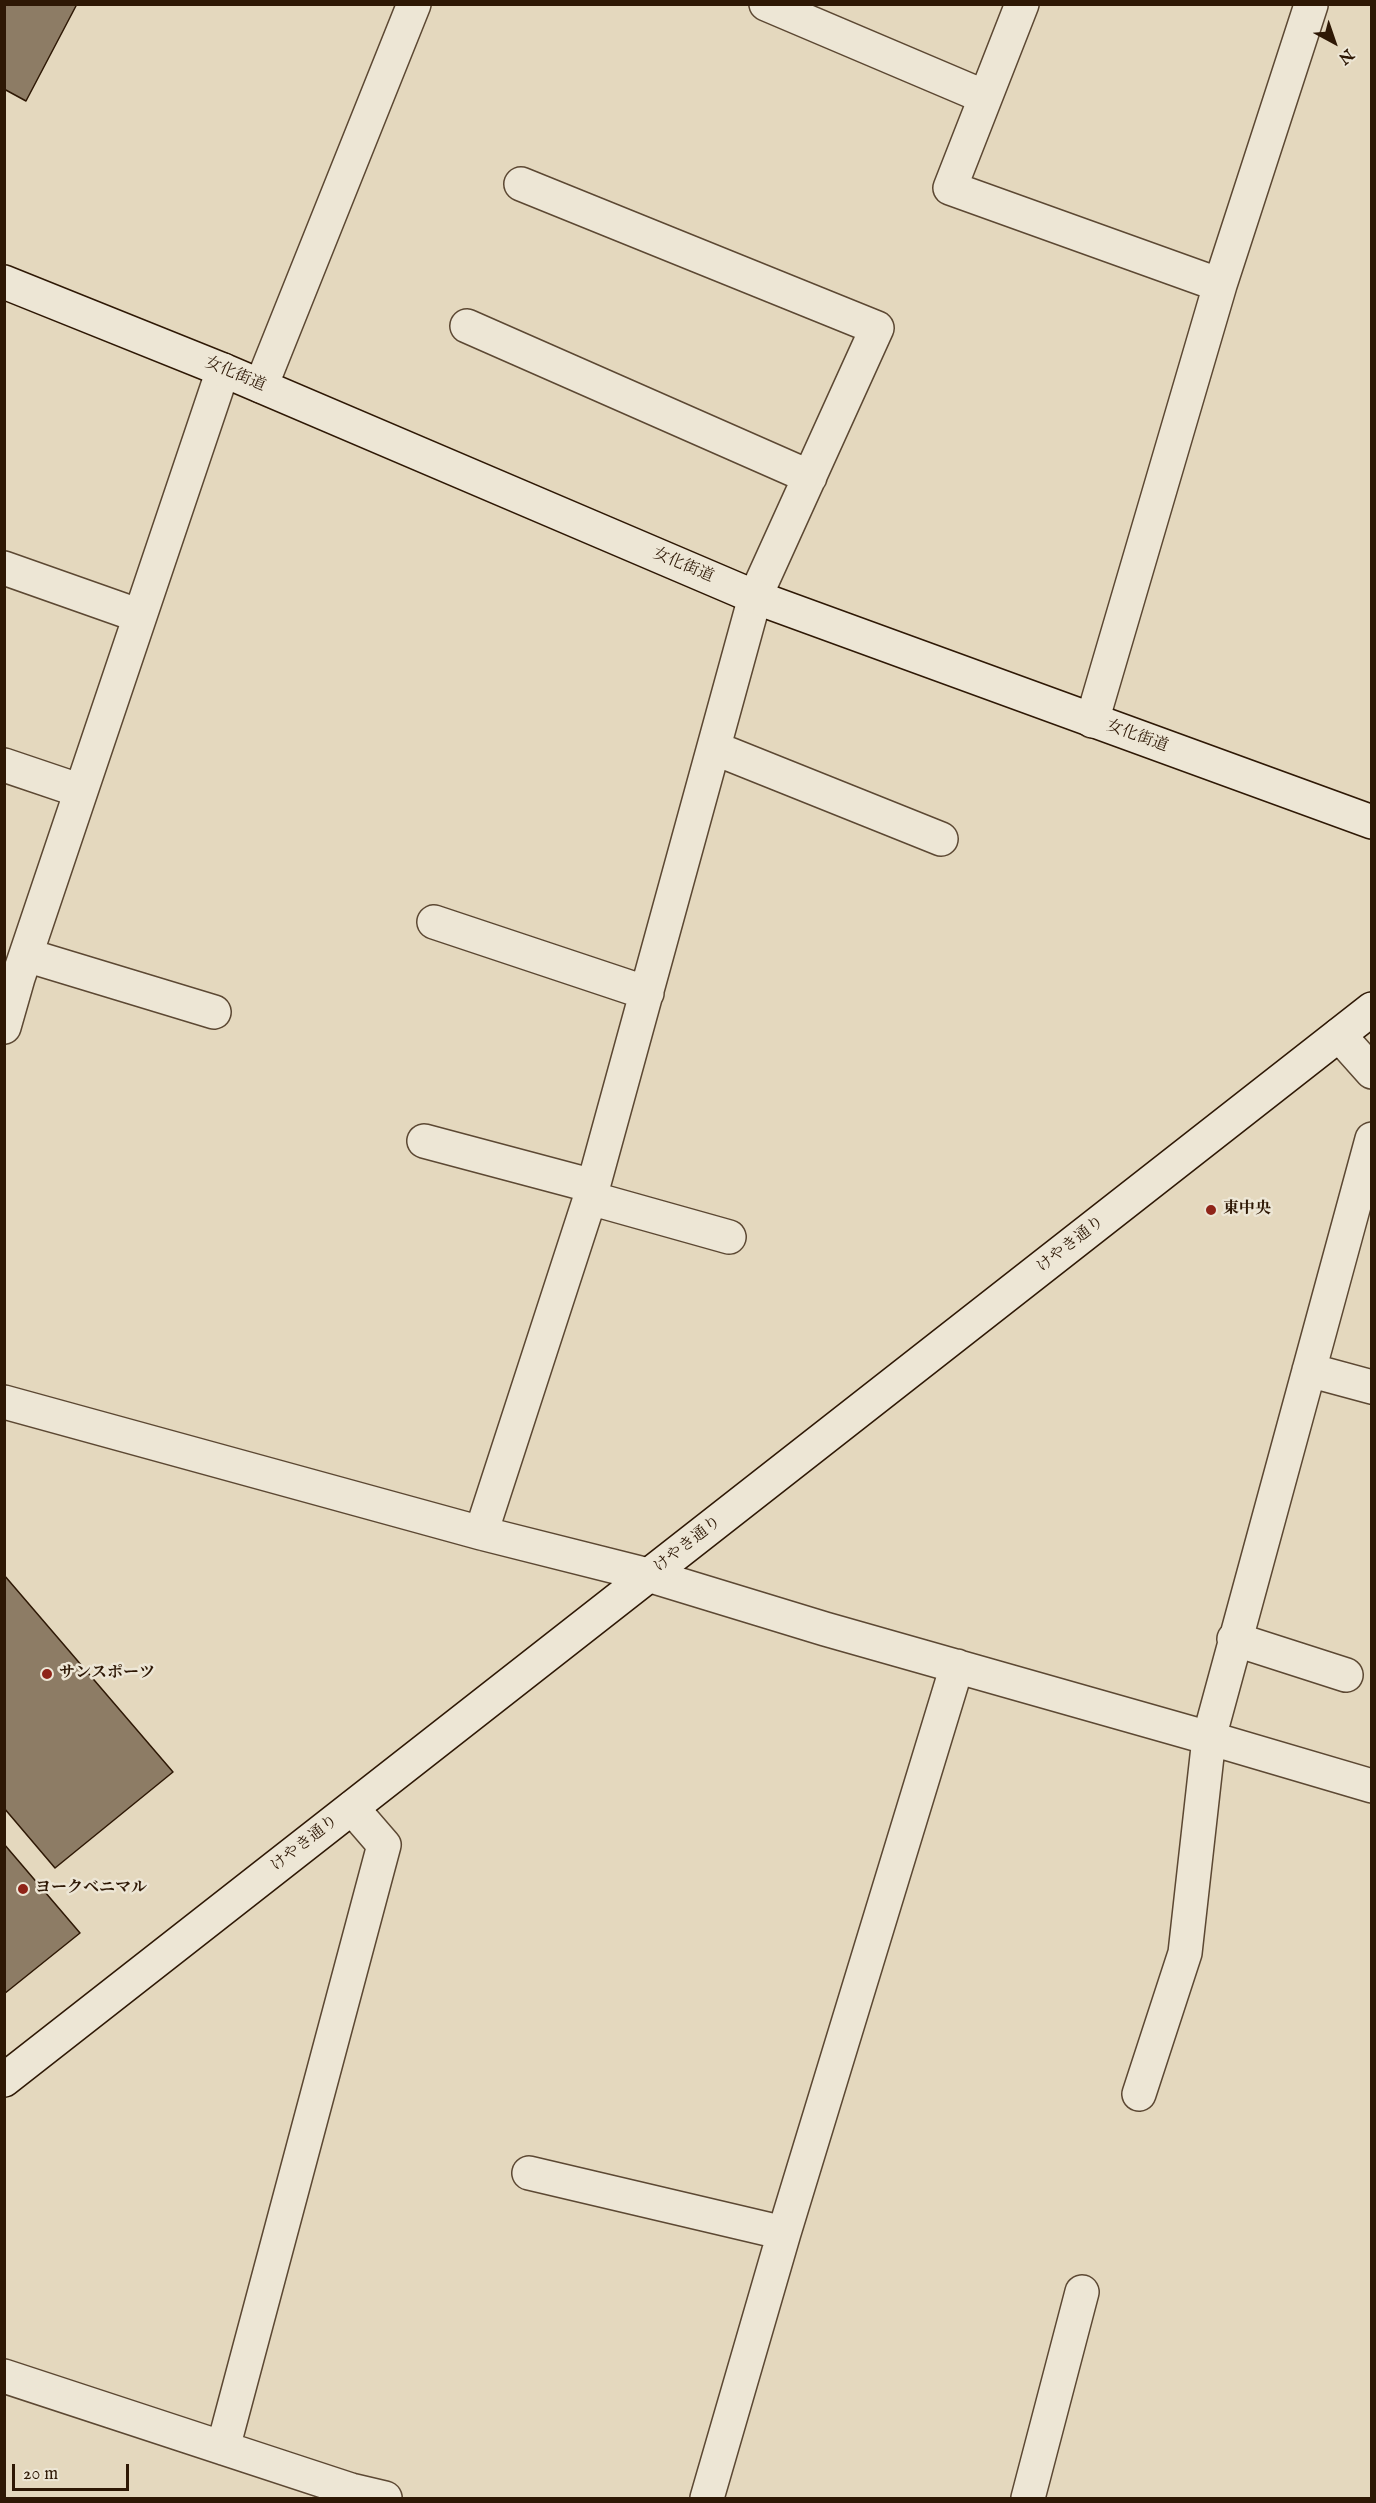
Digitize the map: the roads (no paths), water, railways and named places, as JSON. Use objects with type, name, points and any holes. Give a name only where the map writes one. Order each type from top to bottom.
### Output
[{"type":"street","points":[[261,386],[414,4]]},
{"type":"street","points":[[766,4],[986,97]]},
{"type":"street","points":[[1022,4],[950,188],[1220,285]]},
{"type":"street","points":[[1092,721],[1220,285],[1311,5]]},
{"type":"street","points":[[481,1533],[592,1192],[755,597],[877,328],[521,184]]},
{"type":"street","name":"女化街道","points":[[4,282],[224,370],[755,597],[1371,822]]},
{"type":"street","points":[[467,326],[810,477]]},
{"type":"street","points":[[4,1027],[16,969],[81,791],[224,370]]},
{"type":"street","points":[[4,568],[140,616]]},
{"type":"street","points":[[714,748],[941,840]]},
{"type":"street","points":[[4,765],[81,791]]},
{"type":"street","points":[[435,922],[646,993]]},
{"type":"street","points":[[16,969],[214,1012]]},
{"type":"street","name":"けやき通り","points":[[4,2080],[1371,1009]]},
{"type":"street","points":[[1339,1035],[1371,1072]]},
{"type":"street","points":[[1139,2094],[1185,1953],[1209,1738],[1371,1139]]},
{"type":"street","points":[[424,1141],[729,1237]]},
{"type":"street","points":[[1308,1370],[1371,1387]]},
{"type":"street","points":[[4,1402],[481,1533],[648,1575],[825,1629],[1371,1786]]},
{"type":"street","points":[[1234,1639],[1346,1675]]},
{"type":"street","points":[[706,2499],[784,2233],[957,1666]]},
{"type":"street","points":[[223,2448],[384,1845],[352,1808]]},
{"type":"street","points":[[529,2173],[784,2233]]},
{"type":"street","points":[[1028,2499],[1082,2292]]},
{"type":"street","points":[[4,2376],[351,2490],[385,2499]]},
{"type":"place","name":"東中央","points":[[1211,1210]]},
{"type":"place","name":"サンスポーツ","points":[[47,1674]]},
{"type":"place","name":"ヨークベニマル","points":[[23,1889]]}]
